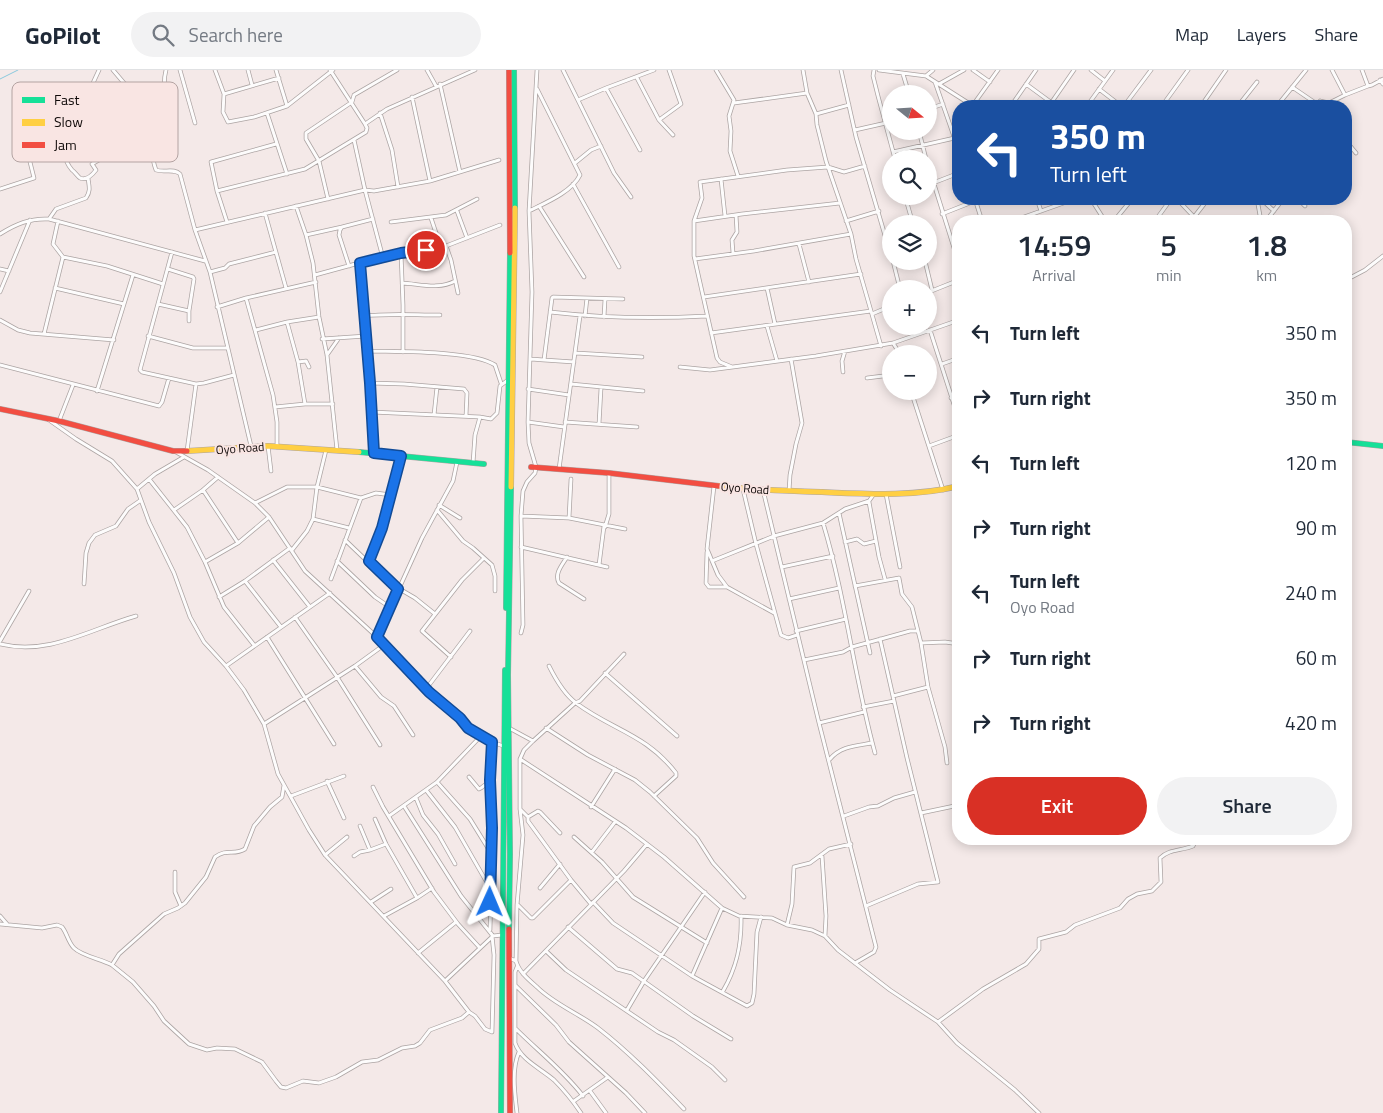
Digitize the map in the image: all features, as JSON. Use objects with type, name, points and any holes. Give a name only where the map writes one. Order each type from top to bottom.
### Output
[{"type":"main road","points":[[509,70],[506,675],[509,728],[510,854],[508,958],[510,1113]]},
{"type":"main road","points":[[501,1113],[503,746],[515,275],[514,70]]},
{"type":"main road","name":"Oyo Road","points":[[0,409],[59,421],[186,454],[251,446],[268,446],[374,453],[484,464]]},
{"type":"main road","points":[[1352,443],[1383,446]]},
{"type":"main road","name":"Oyo Road","points":[[533,467],[609,473],[763,490],[875,494],[943,490],[952,488]]},
{"type":"street","points":[[93,82],[99,70]]},
{"type":"street","points":[[113,70],[123,82]]},
{"type":"street","points":[[180,70],[195,123]]},
{"type":"street","points":[[215,70],[224,94],[223,112],[228,122],[288,106],[331,70],[367,128],[366,132],[354,140],[305,169],[217,191]]},
{"type":"street","points":[[248,70],[252,85]]},
{"type":"street","points":[[276,70],[288,106]]},
{"type":"street","points":[[328,199],[319,161],[306,139],[306,133],[352,102],[354,95],[397,70]]},
{"type":"street","points":[[427,70],[436,86]]},
{"type":"street","points":[[365,124],[380,113],[440,84],[475,70]]},
{"type":"street","points":[[521,632],[523,625],[521,516],[523,491],[527,482],[535,473],[529,443],[528,389],[531,360],[530,311],[532,292],[529,211],[537,70]]},
{"type":"street","points":[[562,70],[614,173],[631,197]]},
{"type":"street","points":[[578,100],[654,70]]},
{"type":"street","points":[[658,120],[682,104],[669,70]]},
{"type":"street","points":[[716,70],[733,97],[734,103],[729,116],[731,131],[730,151],[738,177]]},
{"type":"street","points":[[803,70],[807,93],[816,114],[817,126],[828,167],[852,234],[881,346]]},
{"type":"street","points":[[841,70],[855,130],[882,222]]},
{"type":"street","points":[[874,70],[873,76],[882,110]]},
{"type":"street","points":[[879,70],[916,73],[926,76],[964,100]]},
{"type":"street","points":[[926,76],[934,70]]},
{"type":"street","points":[[937,83],[964,70]]},
{"type":"street","points":[[974,70],[990,82]]},
{"type":"street","points":[[977,100],[998,70]]},
{"type":"street","points":[[1015,100],[1036,70]]},
{"type":"street","points":[[1053,100],[1074,70]]},
{"type":"street","points":[[1091,70],[1105,81]]},
{"type":"street","points":[[1091,100],[1113,70]]},
{"type":"street","points":[[1127,100],[1151,70]]},
{"type":"street","points":[[1166,100],[1188,70]]},
{"type":"street","points":[[1205,100],[1226,70]]},
{"type":"street","points":[[1282,100],[1306,70]]},
{"type":"street","points":[[1332,70],[1345,95]]},
{"type":"street","points":[[1362,70],[1368,86]]},
{"type":"street","points":[[901,72],[906,85]]},
{"type":"street","points":[[224,94],[279,78]]},
{"type":"street","points":[[637,78],[658,120],[673,135]]},
{"type":"street","points":[[1335,100],[1382,79],[1383,84]]},
{"type":"street","points":[[1243,100],[1257,82]]},
{"type":"street","points":[[937,83],[952,126]]},
{"type":"street","points":[[440,84],[460,172]]},
{"type":"street","points":[[1026,84],[1049,100]]},
{"type":"street","points":[[1292,87],[1312,100]]},
{"type":"street","points":[[529,211],[550,201],[579,176],[536,88]]},
{"type":"street","points":[[606,88],[640,150]]},
{"type":"street","points":[[1099,89],[1114,100]]},
{"type":"street","points":[[734,103],[807,93]]},
{"type":"street","points":[[412,98],[430,181]]},
{"type":"street","points":[[938,106],[943,104]]},
{"type":"street","points":[[816,114],[849,105]]},
{"type":"street","points":[[267,113],[287,174]]},
{"type":"street","points":[[380,113],[392,150],[398,187]]},
{"type":"street","points":[[855,130],[882,124]]},
{"type":"street","points":[[903,150],[952,139]]},
{"type":"street","points":[[354,140],[383,258]]},
{"type":"street","points":[[921,140],[923,150]]},
{"type":"street","points":[[226,222],[211,165],[213,161],[276,144]]},
{"type":"street","points":[[574,163],[590,150],[601,146]]},
{"type":"street","points":[[1352,148],[1356,153]]},
{"type":"street","points":[[195,230],[365,190],[374,191],[430,181],[499,160]]},
{"type":"street","points":[[0,189],[34,178],[30,162]]},
{"type":"street","points":[[67,162],[68,166],[80,178],[92,176],[96,170],[92,164],[96,162]]},
{"type":"street","points":[[154,162],[156,170],[161,172],[177,171],[180,174],[195,230],[210,272],[251,446]]},
{"type":"street","points":[[732,367],[720,362],[718,358],[695,259],[694,221],[702,198],[700,182],[787,170],[828,167],[844,172],[865,166]]},
{"type":"street","points":[[937,182],[952,176]]},
{"type":"street","points":[[49,219],[56,209],[86,198],[90,192],[88,178]]},
{"type":"street","points":[[720,179],[725,216]]},
{"type":"street","points":[[572,184],[619,267]]},
{"type":"street","points":[[937,197],[952,239]]},
{"type":"street","points":[[391,222],[446,215],[477,199]]},
{"type":"street","points":[[694,221],[736,214],[840,203]]},
{"type":"street","points":[[942,214],[963,205]]},
{"type":"street","points":[[1040,205],[1041,211]]},
{"type":"street","points":[[1030,215],[1058,205]]},
{"type":"street","points":[[1119,215],[1127,205]]},
{"type":"street","points":[[1183,205],[1192,215]]},
{"type":"street","points":[[1196,215],[1203,205]]},
{"type":"street","points":[[1268,205],[1274,211]]},
{"type":"street","points":[[1271,215],[1278,205]]},
{"type":"street","points":[[296,206],[306,235],[315,275],[322,339],[327,355],[337,450]]},
{"type":"street","points":[[540,206],[584,277]]},
{"type":"street","points":[[457,211],[467,238]]},
{"type":"street","points":[[846,221],[879,211]]},
{"type":"street","points":[[265,213],[286,288]]},
{"type":"street","points":[[733,253],[732,240],[737,232],[736,214]]},
{"type":"street","points":[[431,218],[439,248]]},
{"type":"street","points":[[0,234],[30,219],[49,219],[206,261]]},
{"type":"street","points":[[0,292],[30,219]]},
{"type":"street","points":[[306,235],[372,219]]},
{"type":"street","points":[[58,221],[53,244],[63,257],[107,266],[162,284]]},
{"type":"street","points":[[315,275],[401,253],[439,248],[500,225]]},
{"type":"street","points":[[342,227],[339,235],[349,266]]},
{"type":"street","points":[[695,259],[799,244],[852,234]]},
{"type":"street","points":[[799,244],[809,282]]},
{"type":"street","points":[[446,246],[458,293]]},
{"type":"street","points":[[172,252],[140,370],[196,384],[234,375]]},
{"type":"street","points":[[210,272],[225,268],[229,264],[276,252]]},
{"type":"street","points":[[401,253],[402,352]]},
{"type":"street","points":[[1352,277],[1365,270],[1383,256]]},
{"type":"street","points":[[44,334],[63,257]]},
{"type":"street","points":[[360,263],[374,453]]},
{"type":"street","points":[[0,269],[9,271]]},
{"type":"street","points":[[168,269],[193,277],[194,279],[188,311],[189,321]]},
{"type":"street","points":[[704,298],[861,274]]},
{"type":"street","points":[[97,391],[133,275]]},
{"type":"street","points":[[402,283],[432,286],[449,285],[455,281]]},
{"type":"street","points":[[217,307],[246,298],[316,282]]},
{"type":"street","points":[[937,288],[952,283]]},
{"type":"street","points":[[55,288],[124,304]]},
{"type":"street","points":[[767,288],[775,324]]},
{"type":"street","points":[[544,360],[553,297],[623,299]]},
{"type":"street","points":[[246,298],[276,407],[277,447]]},
{"type":"street","points":[[585,316],[587,298]]},
{"type":"street","points":[[604,317],[605,299]]},
{"type":"street","points":[[158,304],[188,311]]},
{"type":"street","points":[[711,333],[872,312],[882,309]]},
{"type":"street","points":[[550,312],[604,317],[670,318],[707,316]]},
{"type":"street","points":[[364,316],[382,313],[440,315]]},
{"type":"street","points":[[559,469],[580,316]]},
{"type":"street","points":[[256,330],[319,317]]},
{"type":"street","points":[[0,320],[18,330],[114,340]]},
{"type":"street","points":[[288,322],[298,362],[305,404]]},
{"type":"street","points":[[937,328],[952,322]]},
{"type":"street","points":[[767,326],[778,361]]},
{"type":"street","points":[[680,367],[710,370],[778,361],[881,346],[916,335]]},
{"type":"street","points":[[932,335],[951,398]]},
{"type":"street","points":[[148,336],[193,348],[227,348]]},
{"type":"street","points":[[322,339],[366,336]]},
{"type":"street","points":[[327,355],[339,338]]},
{"type":"street","points":[[367,351],[468,356],[486,360],[495,365],[501,383],[498,414],[491,419],[466,416],[372,412]]},
{"type":"street","points":[[843,372],[842,361],[845,351]]},
{"type":"street","points":[[576,353],[642,357]]},
{"type":"street","points":[[789,491],[794,452],[802,423],[791,359]]},
{"type":"street","points":[[531,360],[574,362]]},
{"type":"street","points":[[942,364],[952,360]]},
{"type":"street","points":[[298,362],[306,362],[309,367]]},
{"type":"street","points":[[0,365],[159,406],[162,402],[168,378]]},
{"type":"street","points":[[868,378],[882,377]]},
{"type":"street","points":[[501,383],[508,380]]},
{"type":"street","points":[[370,383],[466,390],[466,416]]},
{"type":"street","points":[[136,489],[186,454],[196,384]]},
{"type":"street","points":[[571,384],[643,391]]},
{"type":"street","points":[[59,421],[73,385]]},
{"type":"street","points":[[434,415],[437,387]]},
{"type":"street","points":[[599,424],[601,388]]},
{"type":"street","points":[[528,389],[569,395]]},
{"type":"street","points":[[914,400],[943,490]]},
{"type":"street","points":[[276,407],[333,404]]},
{"type":"street","points":[[473,463],[475,435],[480,417]]},
{"type":"street","points":[[48,419],[68,434],[112,461],[136,489],[149,522],[174,573],[190,617],[204,642],[226,666],[244,690],[264,724],[278,774],[325,855],[445,981],[469,1012],[486,1029],[492,1032],[494,955],[490,930],[492,854],[490,780],[492,742]]},
{"type":"street","points":[[528,422],[564,427]]},
{"type":"street","points":[[565,422],[637,427]]},
{"type":"street","points":[[930,446],[952,438]]},
{"type":"street","points":[[268,446],[272,471]]},
{"type":"street","points":[[219,597],[291,549],[308,531],[313,519],[317,487],[326,450]]},
{"type":"street","points":[[186,454],[255,503],[268,517],[305,570],[377,637],[426,689],[480,737],[503,746]]},
{"type":"street","points":[[369,561],[382,528],[401,456]]},
{"type":"street","points":[[377,637],[422,538],[453,480],[457,462]]},
{"type":"street","points":[[599,565],[604,526],[609,514],[609,473]]},
{"type":"street","points":[[174,510],[218,477]]},
{"type":"street","points":[[149,479],[174,510],[193,538],[224,608],[254,645]]},
{"type":"street","points":[[570,518],[572,479]]},
{"type":"street","points":[[714,486],[707,549],[706,583],[709,587],[727,587]]},
{"type":"street","points":[[255,503],[287,487],[317,487],[361,498],[376,493],[391,495]]},
{"type":"street","points":[[743,489],[781,635],[788,638],[797,633],[846,619]]},
{"type":"street","points":[[203,490],[238,543]]},
{"type":"street","points":[[763,490],[788,600],[876,947],[874,952],[855,963]]},
{"type":"street","points":[[886,493],[900,567]]},
{"type":"street","points":[[712,561],[774,536],[823,523],[845,509],[869,501],[875,494]]},
{"type":"street","points":[[330,579],[361,498]]},
{"type":"street","points":[[84,584],[86,553],[89,543],[95,535],[116,526],[128,509],[141,500]]},
{"type":"street","points":[[869,501],[885,579]]},
{"type":"street","points":[[439,505],[460,518]]},
{"type":"street","points":[[437,510],[463,542],[473,548],[492,565],[495,591]]},
{"type":"street","points":[[839,513],[870,653]]},
{"type":"street","points":[[521,516],[570,518],[625,530]]},
{"type":"street","points":[[205,562],[238,543],[268,517]]},
{"type":"street","points":[[313,519],[349,528]]},
{"type":"street","points":[[823,523],[833,556],[864,712],[875,753]]},
{"type":"street","points":[[845,542],[857,539],[864,544],[876,541]]},
{"type":"street","points":[[345,540],[398,589],[415,598],[436,614]]},
{"type":"street","points":[[521,547],[606,567]]},
{"type":"street","points":[[707,549],[718,575],[727,587],[774,614]]},
{"type":"street","points":[[782,567],[833,556]]},
{"type":"street","points":[[567,557],[557,575],[557,580],[584,599]]},
{"type":"street","points":[[451,657],[422,633],[423,629],[462,580],[484,558]]},
{"type":"street","points":[[273,560],[310,607]]},
{"type":"street","points":[[337,561],[375,597],[391,608]]},
{"type":"street","points":[[855,586],[885,579],[899,578],[902,594],[912,607],[921,643],[928,687],[945,747],[947,763]]},
{"type":"street","points":[[245,581],[281,627]]},
{"type":"street","points":[[788,600],[839,588]]},
{"type":"street","points":[[29,591],[0,642],[36,648],[52,645],[136,616]]},
{"type":"street","points":[[226,666],[330,593]]},
{"type":"street","points":[[296,617],[380,745]]},
{"type":"street","points":[[426,689],[470,631]]},
{"type":"street","points":[[804,660],[843,652],[852,646],[910,631],[917,631]]},
{"type":"street","points":[[267,637],[334,744]]},
{"type":"street","points":[[866,906],[918,884],[938,882],[880,639]]},
{"type":"street","points":[[921,643],[952,643]]},
{"type":"street","points":[[264,724],[355,666],[384,645]]},
{"type":"street","points":[[843,652],[854,657]]},
{"type":"street","points":[[624,654],[580,701],[575,703],[533,740],[524,750],[520,759],[520,809],[523,835],[517,905],[516,961],[523,974],[543,993],[587,1020],[631,1055],[684,1109]]},
{"type":"street","points":[[355,666],[381,697],[394,706],[413,735]]},
{"type":"street","points":[[549,666],[559,685],[575,703],[645,742],[659,753],[673,769],[676,776],[654,796]]},
{"type":"street","points":[[605,673],[677,736]]},
{"type":"street","points":[[863,707],[928,687]]},
{"type":"street","points":[[819,723],[864,712]]},
{"type":"street","points":[[509,728],[533,740]]},
{"type":"street","points":[[546,728],[588,755],[635,780],[654,796],[697,838],[713,863],[744,897]]},
{"type":"street","points":[[388,816],[437,782],[480,737]]},
{"type":"street","points":[[827,751],[836,752],[872,743]]},
{"type":"street","points":[[830,760],[836,752]]},
{"type":"street","points":[[520,759],[647,844],[722,908],[741,916],[772,918],[787,925],[812,930],[825,936],[838,950],[890,990],[938,1022],[957,1043],[1015,1090],[1039,1113]]},
{"type":"street","points":[[591,807],[615,769]]},
{"type":"street","points":[[291,796],[344,776]]},
{"type":"street","points":[[469,777],[478,789],[490,780]]},
{"type":"street","points":[[327,781],[344,818]]},
{"type":"street","points":[[437,782],[470,819],[492,854]]},
{"type":"street","points":[[112,965],[119,954],[164,914],[181,906],[206,877],[215,857],[226,851],[236,853],[245,849],[254,826],[270,807],[282,797],[284,784]]},
{"type":"street","points":[[373,787],[388,816],[432,888],[456,922],[480,948]]},
{"type":"street","points":[[426,790],[455,827],[490,888]]},
{"type":"street","points":[[844,816],[915,792]]},
{"type":"street","points":[[416,798],[424,815],[438,834],[455,864]]},
{"type":"street","points":[[404,806],[461,896],[490,930]]},
{"type":"street","points":[[921,813],[952,806]]},
{"type":"street","points":[[520,809],[528,816],[528,821],[571,880],[613,923],[692,976],[747,1006],[752,1004],[756,981],[757,932],[761,917]]},
{"type":"street","points":[[528,816],[538,811],[540,812],[560,833]]},
{"type":"street","points":[[376,819],[386,844],[417,898]]},
{"type":"street","points":[[592,852],[615,822]]},
{"type":"street","points":[[360,826],[370,850]]},
{"type":"street","points":[[325,855],[347,837]]},
{"type":"street","points":[[574,837],[592,852],[633,897],[708,943]]},
{"type":"street","points":[[354,856],[360,852],[386,844]]},
{"type":"street","points":[[523,974],[616,879],[647,844]]},
{"type":"street","points":[[787,925],[792,904],[794,868],[810,863],[829,849],[851,844]]},
{"type":"street","points":[[938,1022],[983,989],[1026,964],[1039,948],[1039,939],[1066,932],[1075,925],[1120,908],[1128,899],[1137,894],[1152,891],[1161,882],[1160,858],[1166,852],[1186,850],[1194,845]]},
{"type":"street","points":[[822,855],[826,916],[825,936]]},
{"type":"street","points":[[540,888],[560,864]]},
{"type":"street","points":[[175,872],[175,892],[181,906]]},
{"type":"street","points":[[517,905],[533,918],[571,880]]},
{"type":"street","points":[[384,916],[432,888]]},
{"type":"street","points":[[371,902],[391,889]]},
{"type":"street","points":[[627,1010],[644,981],[705,892]]},
{"type":"street","points":[[692,976],[722,908]]},
{"type":"street","points":[[0,916],[7,924]]},
{"type":"street","points":[[722,991],[734,969],[740,947],[742,935],[741,916]]},
{"type":"street","points":[[418,953],[456,922]]},
{"type":"street","points":[[0,924],[42,928],[56,925],[62,927],[74,948],[80,953],[99,958],[112,965],[133,982],[164,1020],[189,1044],[207,1050],[218,1048],[235,1049],[262,1062],[281,1087],[286,1088],[303,1081],[320,1083],[362,1062],[378,1060],[402,1048],[415,1046],[420,1043],[430,1030],[462,1018],[469,1012]]},
{"type":"street","points":[[568,927],[617,969],[632,973],[693,1016],[731,1039]]},
{"type":"street","points":[[445,981],[492,936],[502,935]]},
{"type":"street","points":[[546,951],[566,970],[658,1032],[674,1040],[712,1067],[725,1080]]},
{"type":"street","points":[[508,958],[516,961]]},
{"type":"street","points":[[518,966],[515,972],[515,1043],[518,1052],[554,1080],[574,1101],[581,1113]]},
{"type":"street","points":[[515,985],[556,1025],[569,1042],[626,1093],[645,1113]]},
{"type":"street","points":[[515,1029],[571,1080],[583,1096]]},
{"type":"street","points":[[517,1113],[514,1092],[518,1052]]},
{"type":"street","points":[[574,1101],[608,1077]]},
{"type":"street","points":[[590,1091],[606,1113]]},
{"type":"waterway","points":[[0,79],[18,70]]},
{"type":"traffic: fast","points":[[514,70],[515,208]]},
{"type":"traffic: fast","points":[[506,608],[510,253]]},
{"type":"traffic: fast","points":[[1352,443],[1383,446]]},
{"type":"traffic: fast","points":[[359,452],[484,464]]},
{"type":"traffic: fast","points":[[509,929],[508,675],[511,487]]},
{"type":"traffic: fast","points":[[501,1113],[505,670]]},
{"type":"traffic: slow","points":[[511,487],[515,208]]},
{"type":"traffic: slow","points":[[187,451],[268,446],[359,452]]},
{"type":"traffic: slow","points":[[719,486],[874,494],[925,492],[952,487]]},
{"type":"traffic: jam","points":[[509,70],[510,253]]},
{"type":"traffic: jam","points":[[0,409],[59,421],[173,451],[187,451]]},
{"type":"traffic: jam","points":[[531,467],[609,473],[719,486]]},
{"type":"traffic: jam","points":[[509,929],[510,1113]]},
{"type":"route","points":[[426,250],[401,253],[360,263],[374,453],[401,456],[382,528],[369,561],[398,589],[377,637],[429,692],[460,718],[468,728],[480,737],[492,742],[490,780],[492,854],[490,902]]}]
